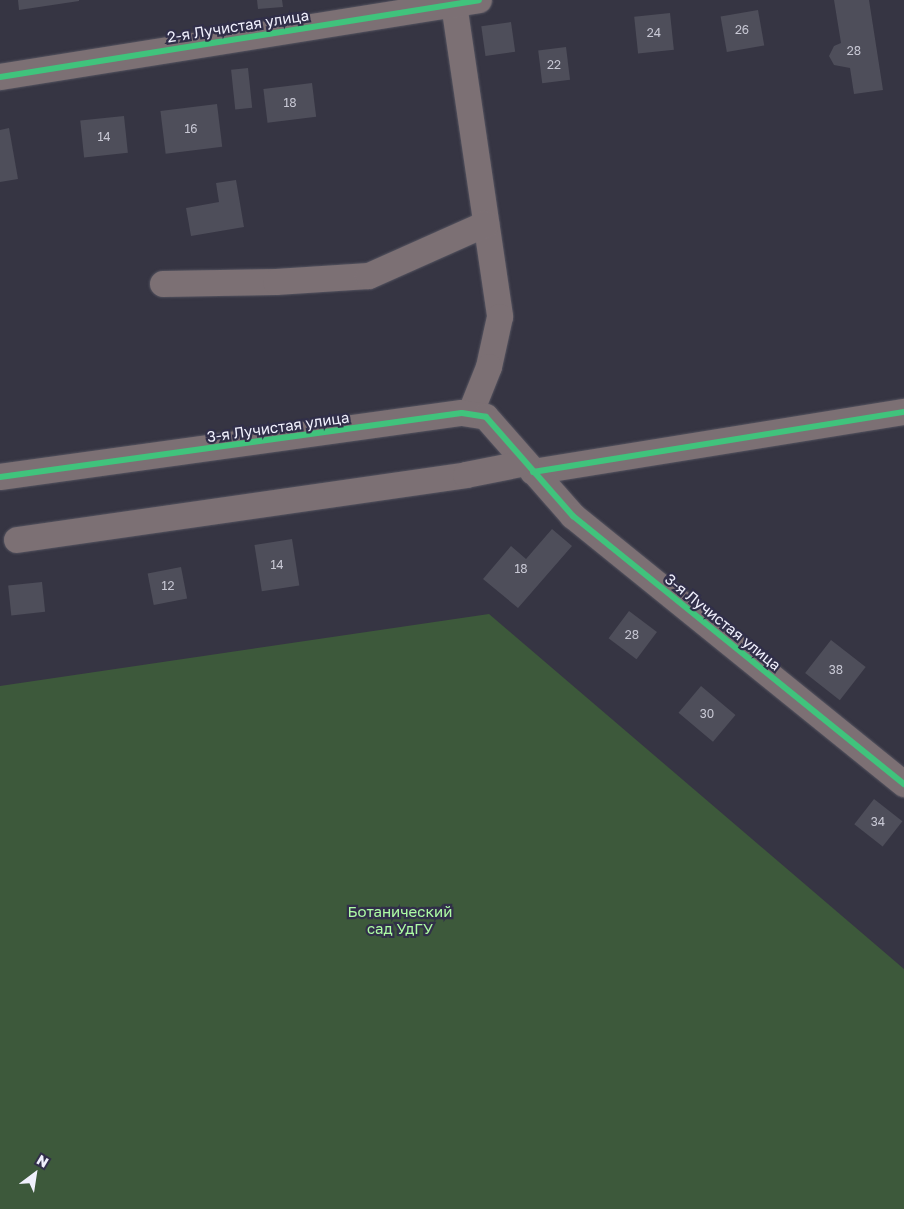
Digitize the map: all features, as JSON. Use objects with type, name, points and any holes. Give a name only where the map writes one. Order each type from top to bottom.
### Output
[{"type":"street","name":"2-я Лучистая улица","points":[[0,77],[480,0]]},
{"type":"street","points":[[454,4],[500,317],[489,368],[472,412]]},
{"type":"street","points":[[163,284],[276,282],[369,276],[486,224]]},
{"type":"street","name":"3-я Лучистая улица","points":[[0,478],[472,412],[486,417],[573,516],[904,784]]},
{"type":"street","points":[[17,540],[446,478],[529,468],[904,412]]},
{"type":"green space","name":"Ботанический сад УдГУ","points":[[489,614],[904,969],[904,1209],[0,1209],[0,686]]},
{"type":"building","points":[[18,0],[79,0],[79,1],[19,10]]},
{"type":"building","points":[[257,0],[282,0],[283,7],[258,9]]},
{"type":"building","points":[[834,0],[869,0],[883,90],[854,94],[850,68],[834,65],[829,56],[834,46],[841,43]]},
{"type":"building","points":[[758,10],[764,45],[727,52],[721,17]]},
{"type":"building","points":[[670,13],[674,50],[638,54],[634,17]]},
{"type":"building","points":[[511,22],[515,52],[485,56],[481,26]]},
{"type":"building","points":[[566,47],[570,80],[542,83],[538,50]]},
{"type":"building","points":[[248,68],[252,108],[235,110],[231,70]]},
{"type":"building","points":[[312,83],[316,117],[268,123],[263,89]]},
{"type":"building","points":[[217,104],[222,147],[166,154],[160,111]]},
{"type":"building","points":[[124,116],[128,153],[84,157],[80,121]]},
{"type":"building","points":[[9,128],[18,179],[0,182],[0,130]]},
{"type":"building","points":[[236,180],[244,227],[191,236],[186,208],[219,202],[216,183]]},
{"type":"building","points":[[552,529],[572,546],[518,608],[483,579],[511,546],[526,559]]},
{"type":"building","points":[[292,539],[299,585],[262,591],[254,545]]},
{"type":"building","points":[[181,567],[187,598],[154,605],[148,573]]},
{"type":"building","points":[[42,582],[45,612],[11,615],[8,586]]},
{"type":"building","points":[[629,611],[657,632],[636,659],[609,638]]},
{"type":"building","points":[[831,640],[866,667],[840,700],[805,673]]},
{"type":"building","points":[[701,686],[735,715],[713,742],[679,713]]},
{"type":"building","points":[[874,799],[902,821],[883,846],[854,824]]},
{"type":"cycle path","points":[[0,77],[479,0]]},
{"type":"cycle path","points":[[533,472],[904,412]]},
{"type":"cycle path","points":[[0,477],[462,413],[486,417],[573,516],[904,784]]}]
